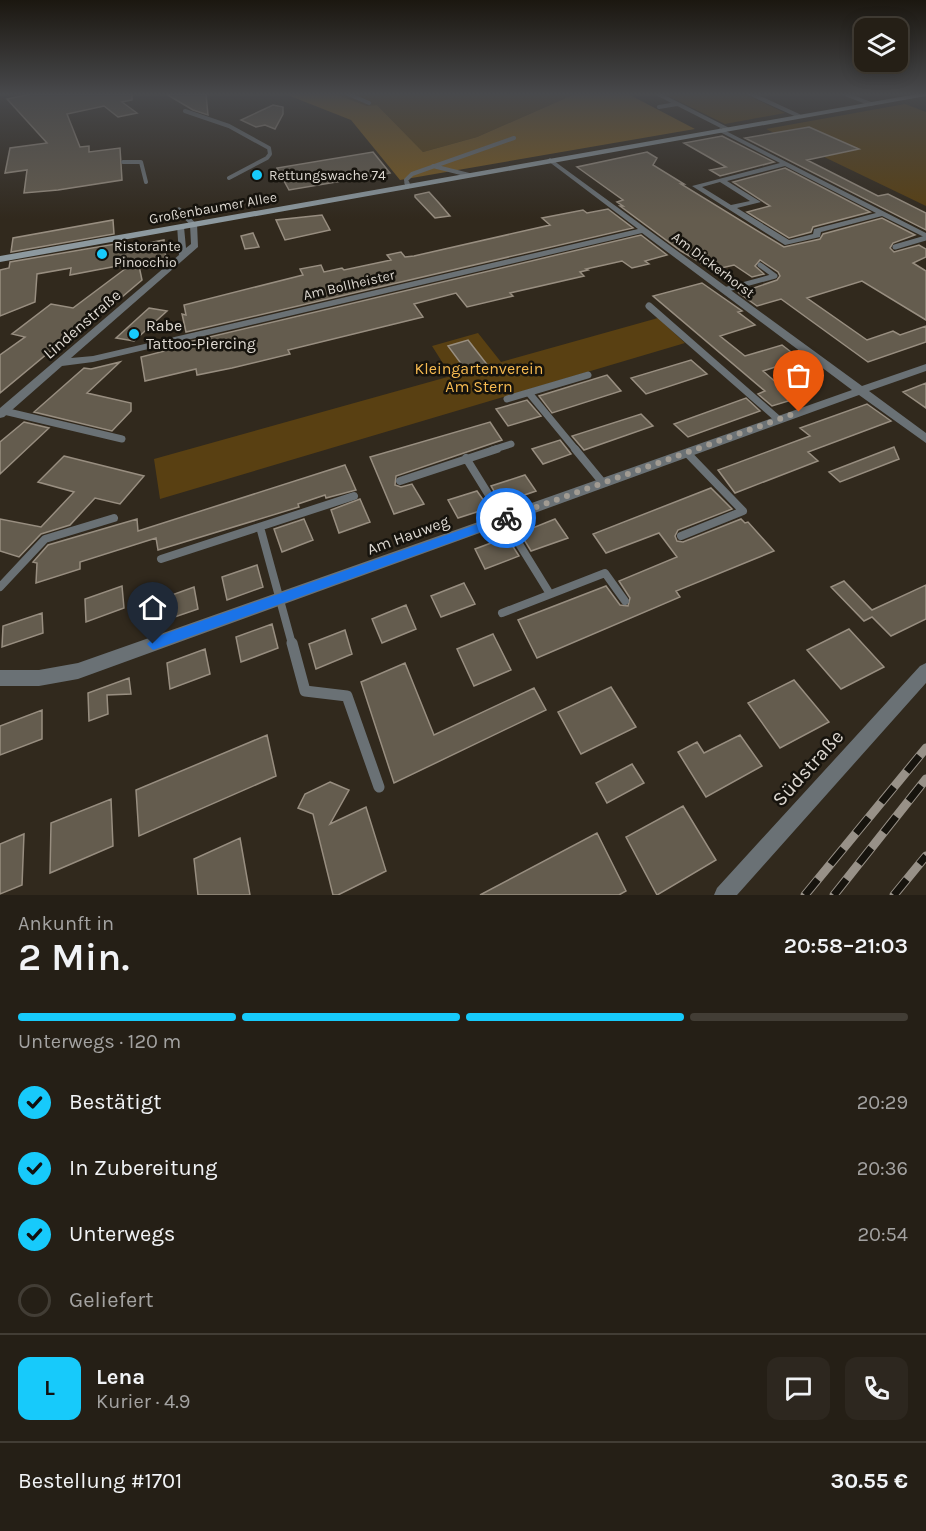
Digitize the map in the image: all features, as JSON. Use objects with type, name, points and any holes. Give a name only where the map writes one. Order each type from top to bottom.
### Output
[{"type":"main road","name":"Großenbaumer Allee","points":[[0,259],[685,136]]},
{"type":"street","points":[[735,136],[926,237]]},
{"type":"street","name":"Am Dickerhorst","points":[[550,160],[862,391]]},
{"type":"street","points":[[786,164],[696,186],[788,243],[817,235],[817,231],[882,214]]},
{"type":"street","points":[[721,180],[757,202],[731,207]]},
{"type":"street","name":"Lindenstraße","points":[[2,413],[195,245],[194,225]]},
{"type":"street","points":[[180,227],[183,256]]},
{"type":"street","name":"Am Bollheister","points":[[60,363],[93,359],[643,230]]},
{"type":"street","name":"Am Hauweg","points":[[0,678],[20,680],[49,678],[78,671],[926,367]]},
{"type":"street","points":[[862,391],[926,439]]},
{"type":"street","name":"Südstraße","points":[[724,895],[926,671]]},
{"type":"lane","points":[[229,178],[267,158],[270,154],[269,148],[247,136]]},
{"type":"lane","points":[[408,186],[406,180],[412,174],[514,138]]},
{"type":"lane","points":[[123,162],[141,162],[147,182]]},
{"type":"lane","points":[[432,166],[470,175]]},
{"type":"lane","points":[[180,227],[179,210],[194,225]]},
{"type":"lane","points":[[895,247],[926,237]]},
{"type":"lane","points":[[724,290],[775,276],[760,265]]},
{"type":"lane","points":[[735,277],[745,284]]},
{"type":"lane","points":[[649,306],[778,419]]},
{"type":"lane","points":[[507,399],[588,375]]},
{"type":"lane","points":[[529,393],[603,483]]},
{"type":"lane","points":[[2,413],[122,439]]},
{"type":"lane","points":[[400,481],[512,444]]},
{"type":"lane","points":[[681,536],[742,511],[687,453]]},
{"type":"lane","points":[[466,458],[550,594]]},
{"type":"lane","points":[[161,560],[354,496]]},
{"type":"lane","points":[[0,587],[45,539],[114,518]]},
{"type":"lane","points":[[260,527],[304,691],[347,696],[379,787]]},
{"type":"lane","points":[[502,613],[605,573],[625,601]]},
{"type":"green space","points":[[407,136],[480,136],[477,137],[423,152]]},
{"type":"green space","points":[[780,136],[926,136],[926,206]]},
{"type":"green space","name":"Kleingartenverein Am Stern","points":[[658,318],[685,343],[160,499],[154,459],[451,376],[432,346],[478,333],[501,362]]},
{"type":"shaded area","points":[[364,136],[407,136],[423,152],[480,136],[656,136],[400,180]]},
{"type":"building","points":[[40,136],[76,136],[80,147],[89,146],[89,152],[120,148],[122,180],[24,193],[27,170],[5,173],[10,148],[47,143]]},
{"type":"building","points":[[722,136],[774,162],[720,176],[710,170],[726,167],[684,143]]},
{"type":"building","points":[[758,136],[829,136],[859,149],[807,160],[878,196],[888,194],[926,213],[926,230],[745,138]]},
{"type":"building","points":[[373,152],[390,173],[289,190],[277,168]]},
{"type":"building","points":[[647,152],[657,158],[653,165],[784,247],[820,239],[823,234],[882,218],[915,235],[893,243],[890,248],[894,252],[919,245],[926,249],[926,257],[913,263],[926,271],[926,320],[862,281],[807,298],[867,340],[893,331],[900,335],[926,326],[926,342],[868,362],[781,299],[757,306],[739,293],[777,280],[780,276],[778,272],[760,260],[755,266],[764,274],[752,277],[734,265],[713,270],[681,251],[620,206],[623,206],[617,202],[623,200],[577,167]]},
{"type":"building","points":[[785,168],[870,212],[813,227],[811,232],[789,238],[747,212],[770,206],[733,182]]},
{"type":"building","points":[[429,192],[450,216],[435,218],[415,197],[415,195]]},
{"type":"building","points":[[608,209],[633,228],[186,332],[182,314],[186,315],[184,305],[303,275],[300,269],[321,265],[324,272],[342,268],[344,270],[391,260],[387,255],[401,252],[405,257],[414,256],[550,225],[542,218],[583,210],[587,213]]},
{"type":"building","points":[[322,215],[330,230],[285,240],[276,220]]},
{"type":"building","points":[[113,220],[114,234],[11,252],[13,238]]},
{"type":"building","points":[[253,233],[259,247],[245,249],[241,236]]},
{"type":"building","points":[[641,235],[667,255],[645,261],[649,264],[632,268],[622,261],[586,269],[588,270],[580,272],[584,276],[510,293],[513,296],[467,307],[456,293],[414,304],[423,317],[288,350],[290,354],[232,368],[197,375],[196,369],[145,381],[141,357],[188,345],[188,342]]},
{"type":"building","points":[[164,240],[166,260],[139,266],[142,280],[83,330],[77,329],[0,393],[0,355],[25,337],[12,334],[51,304],[73,308],[133,263],[70,275],[71,268],[37,274],[35,302],[0,316],[0,270],[9,268],[10,262],[115,244],[117,249]]},
{"type":"building","points":[[702,283],[742,311],[738,312],[755,325],[720,336],[745,356],[782,345],[800,359],[763,371],[795,399],[772,406],[758,394],[765,391],[653,296]]},
{"type":"building","points":[[149,308],[167,311],[134,341],[116,338]]},
{"type":"building","points":[[468,340],[489,367],[468,373],[448,346]]},
{"type":"building","points":[[691,360],[707,374],[646,394],[631,378]]},
{"type":"building","points":[[120,362],[87,393],[131,403],[131,411],[112,431],[34,412],[84,368],[91,369]]},
{"type":"building","points":[[607,375],[621,391],[552,413],[539,396]]},
{"type":"building","points":[[926,383],[926,408],[903,392]]},
{"type":"building","points":[[746,398],[760,411],[688,437],[674,424]]},
{"type":"building","points":[[527,400],[541,416],[508,426],[496,409]]},
{"type":"building","points":[[867,404],[891,421],[808,452],[818,461],[735,493],[718,470],[810,436],[800,428]]},
{"type":"building","points":[[641,414],[653,426],[584,450],[572,436]]},
{"type":"building","points":[[24,422],[49,428],[0,474],[0,442]]},
{"type":"building","points":[[490,422],[502,440],[396,476],[395,485],[401,487],[412,484],[424,504],[394,514],[370,457]]},
{"type":"building","points":[[560,440],[571,454],[543,464],[532,449]]},
{"type":"building","points":[[894,447],[899,459],[840,482],[829,472]]},
{"type":"building","points":[[64,456],[144,476],[120,504],[95,498],[70,525],[41,534],[19,557],[0,551],[0,519],[41,527],[74,492],[38,482]]},
{"type":"building","points":[[345,465],[356,490],[326,498],[325,495],[298,504],[299,507],[158,550],[156,538],[80,562],[80,569],[36,583],[37,563],[33,562],[48,545],[137,519],[138,531]]},
{"type":"building","points":[[525,475],[536,491],[501,503],[491,486]]},
{"type":"building","points":[[711,488],[732,509],[678,530],[675,536],[677,541],[683,542],[741,519],[745,523],[748,522],[774,551],[676,591],[680,597],[537,658],[518,620],[606,586],[620,605],[628,606],[630,598],[619,581],[677,557],[659,533],[606,553],[593,534]]},
{"type":"building","points":[[477,491],[489,508],[458,518],[448,500]]},
{"type":"building","points":[[360,499],[370,522],[339,533],[331,510]]},
{"type":"building","points":[[304,519],[313,540],[282,552],[274,529]]},
{"type":"building","points":[[555,519],[568,538],[531,551],[520,533]]},
{"type":"building","points":[[507,537],[519,556],[485,569],[475,549]]},
{"type":"building","points":[[257,565],[263,587],[227,600],[222,577]]},
{"type":"building","points":[[844,581],[872,610],[926,585],[926,619],[891,636],[872,617],[864,621],[831,587]]},
{"type":"building","points":[[464,583],[475,604],[441,617],[431,596]]},
{"type":"building","points":[[122,586],[124,608],[86,622],[85,599]]},
{"type":"building","points":[[194,587],[198,609],[160,622],[158,600]]},
{"type":"building","points":[[406,605],[416,629],[382,643],[372,619]]},
{"type":"building","points":[[42,613],[43,633],[2,647],[3,626]]},
{"type":"building","points":[[272,624],[278,648],[241,662],[236,637]]},
{"type":"building","points":[[849,629],[884,667],[841,689],[807,650]]},
{"type":"building","points":[[345,630],[352,654],[316,669],[309,644]]},
{"type":"building","points":[[493,634],[511,670],[474,686],[457,649]]},
{"type":"building","points":[[205,649],[210,674],[170,689],[167,663]]},
{"type":"building","points":[[405,663],[434,735],[534,688],[546,710],[394,783],[361,682]]},
{"type":"building","points":[[129,678],[131,694],[107,695],[108,714],[89,721],[88,693]]},
{"type":"building","points":[[794,680],[829,722],[780,748],[748,703]]},
{"type":"building","points":[[611,687],[636,727],[581,754],[558,712]]},
{"type":"building","points":[[42,710],[42,739],[0,755],[0,726]]},
{"type":"building","points":[[267,735],[276,776],[139,836],[136,790]]},
{"type":"building","points":[[740,735],[762,766],[706,797],[678,752],[697,742],[704,753]]},
{"type":"building","points":[[632,764],[644,783],[607,803],[596,783]]},
{"type":"building","points":[[330,782],[349,790],[330,824],[366,807],[386,871],[338,895],[333,895],[313,814],[298,808],[305,794]]},
{"type":"building","points":[[111,799],[113,846],[50,873],[51,823]]},
{"type":"building","points":[[683,806],[716,860],[657,895],[626,837]]},
{"type":"building","points":[[597,833],[626,891],[619,895],[480,895]]},
{"type":"building","points":[[24,834],[22,885],[0,894],[0,844]]},
{"type":"building","points":[[240,838],[250,895],[198,895],[194,859]]},
{"type":"railway","points":[[805,895],[926,748]]},
{"type":"railway","points":[[834,895],[926,779]]},
{"type":"railway","points":[[894,895],[926,856]]},
{"type":"way so far","points":[[506,518],[799,412]]},
{"type":"place","name":"Rettungswache 74","points":[[257,175]]},
{"type":"place","name":"Ristorante Pinocchio","points":[[102,254]]},
{"type":"place","name":"Rabe Tattoo-Piercing","points":[[134,334]]},
{"type":"route","points":[[153,644],[506,518]]}]
